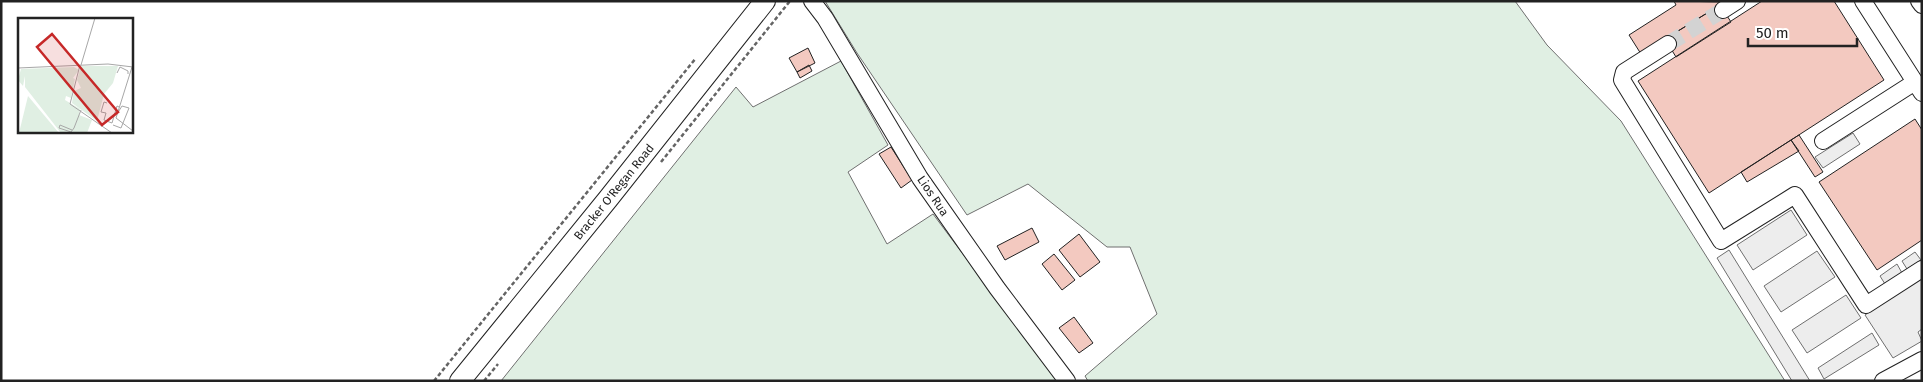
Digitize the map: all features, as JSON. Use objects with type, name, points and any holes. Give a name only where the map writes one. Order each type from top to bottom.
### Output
[{"type":"main road","name":"Bracker O'Regan Road","points":[[460,381],[608,199],[764,1]]},
{"type":"street","name":"Lios Rua","points":[[812,1],[825,18],[920,178],[997,288],[1067,381]]},
{"type":"street","points":[[1823,141],[1918,88],[1862,1]]},
{"type":"street","points":[[1919,1],[1922,6]]},
{"type":"street","points":[[1668,44],[1624,72],[1622,80],[1721,241],[1795,195],[1866,306],[1922,269]]},
{"type":"street","points":[[1883,381],[1922,360]]},
{"type":"path","points":[[434,381],[699,54]]},
{"type":"green space","points":[[825,1],[1515,1],[1547,45],[1621,121],[1785,381],[1088,381],[1085,376],[1157,314],[1130,247],[1107,247],[1028,184],[967,215],[857,53]]},
{"type":"green space","points":[[841,61],[888,145],[848,172],[887,244],[933,214],[1058,381],[501,381],[736,87],[753,107]]},
{"type":"shaded area","points":[[1853,133],[1860,144],[1823,168],[1815,157]]},
{"type":"shaded area","points":[[1791,210],[1807,235],[1753,270],[1737,245]]},
{"type":"shaded area","points":[[1729,250],[1810,381],[1792,381],[1717,258]]},
{"type":"shaded area","points":[[1817,251],[1835,277],[1781,312],[1764,286]]},
{"type":"shaded area","points":[[1915,252],[1921,260],[1907,269],[1902,261]]},
{"type":"shaded area","points":[[1897,264],[1902,273],[1885,284],[1880,276]]},
{"type":"shaded area","points":[[1922,277],[1922,329],[1918,332],[1922,341],[1893,358],[1865,315]]},
{"type":"shaded area","points":[[1846,295],[1861,318],[1807,353],[1792,330]]},
{"type":"shaded area","points":[[1872,333],[1879,345],[1824,379],[1818,368]]},
{"type":"building","points":[[1674,1],[1725,2],[1641,54],[1629,35],[1676,5]]},
{"type":"building","points":[[1762,1],[1834,1],[1884,80],[1709,193],[1638,81]]},
{"type":"building","points":[[1720,5],[1731,22],[1676,57],[1665,39]]},
{"type":"building","points":[[808,48],[815,63],[797,72],[789,58]]},
{"type":"building","points":[[809,65],[812,71],[800,78],[797,72]]},
{"type":"building","points":[[1915,119],[1922,130],[1922,240],[1877,270],[1819,182]]},
{"type":"building","points":[[1799,135],[1823,172],[1815,177],[1791,140]]},
{"type":"building","points":[[1791,140],[1799,151],[1747,182],[1741,172]]},
{"type":"building","points":[[891,147],[912,180],[901,188],[879,154]]},
{"type":"building","points":[[1032,228],[1039,242],[1005,260],[997,246]]},
{"type":"building","points":[[1079,234],[1100,262],[1080,277],[1059,250]]},
{"type":"building","points":[[1054,254],[1075,280],[1062,290],[1042,264]]},
{"type":"building","points":[[1074,317],[1093,343],[1079,353],[1059,328]]},
{"type":"tunnel","points":[[1668,44],[1723,10]]}]
